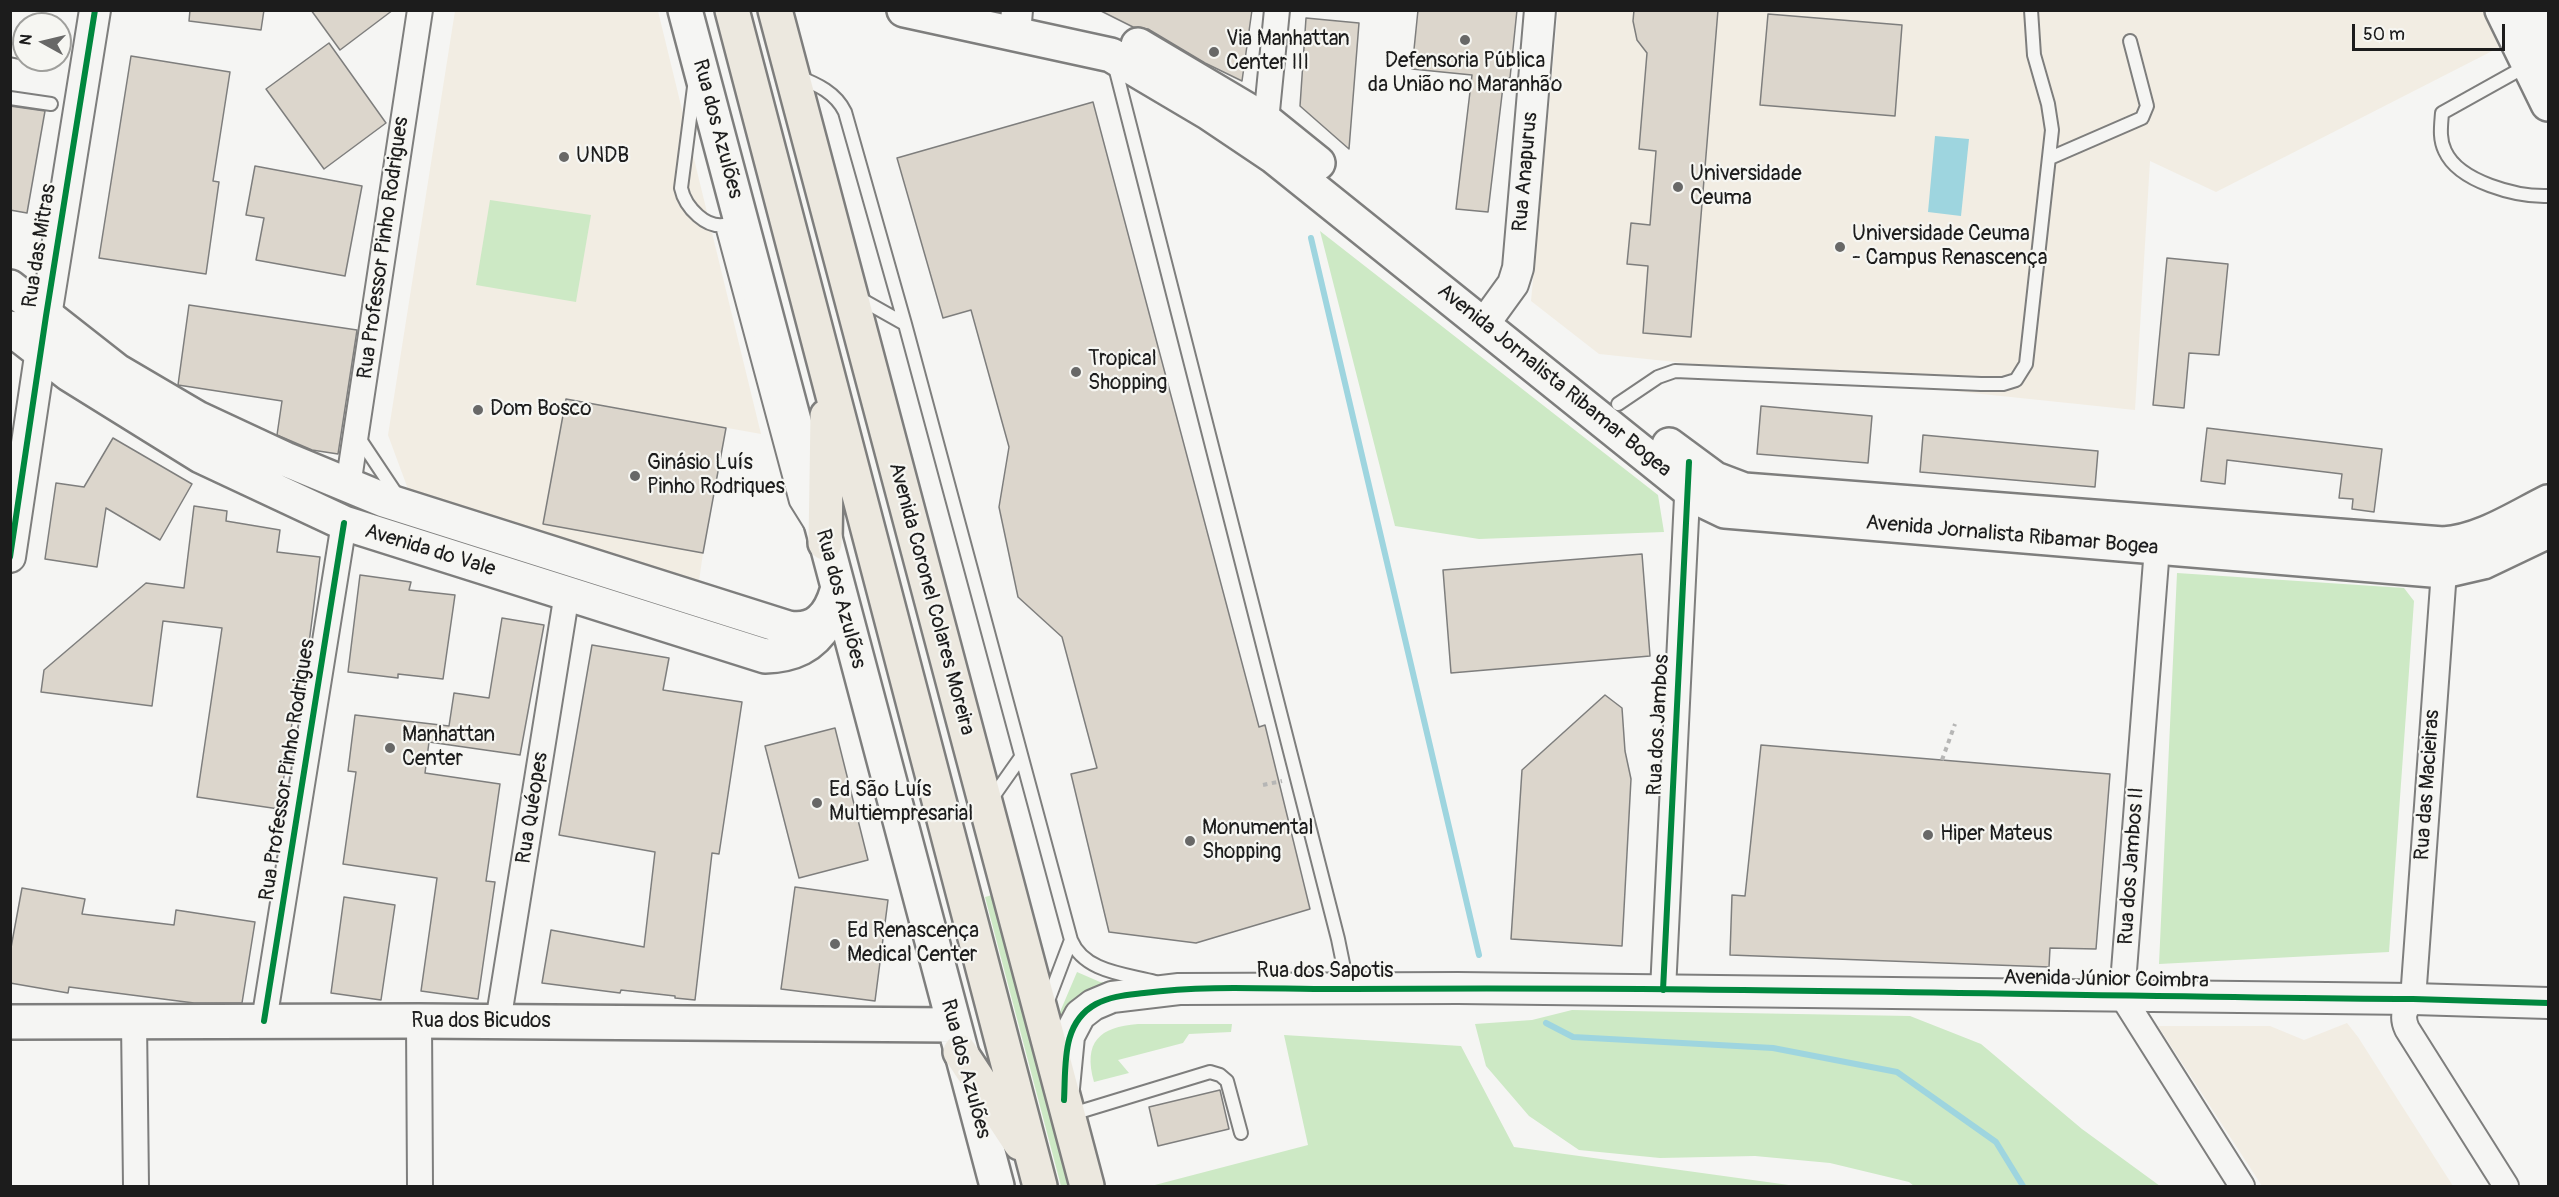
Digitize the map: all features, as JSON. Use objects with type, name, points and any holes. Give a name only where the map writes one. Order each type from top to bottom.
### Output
[{"type":"main road","name":"Rua dos Azulões","points":[[685,10],[698,56],[731,223],[825,543],[835,599],[997,1186]]},
{"type":"main road","name":"Avenida Coronel Colares Moreira","points":[[732,10],[1037,1176]]},
{"type":"main road","name":"Avenida Jornalista Ribamar Bogea","points":[[904,10],[1016,16],[1104,29],[1212,87],[1266,121],[1490,315],[1689,475],[1715,479],[1744,490],[2443,544],[2461,541],[2486,532],[2548,502]]},
{"type":"main road","points":[[2502,10],[2539,57]]},
{"type":"main road","points":[[2529,10],[2548,104]]},
{"type":"main road","name":"Avenida Coronel Colares Moreira","points":[[781,16],[793,76],[1087,1186]]},
{"type":"main road","name":"Avenida Jornalista Ribamar Bogea","points":[[1016,16],[1112,55],[1209,113],[1273,156],[1490,315],[1618,404],[1689,475],[1700,498],[1725,511],[2444,571],[2483,562],[2548,531]]},
{"type":"main road","name":"Avenida do Vale","points":[[10,287],[117,372],[197,418],[348,486],[788,628],[812,627],[835,599]]},
{"type":"main road","name":"Avenida do Vale","points":[[10,328],[41,354],[113,403],[201,456],[344,523],[765,656],[790,654],[810,644],[826,624],[835,599]]},
{"type":"main road","points":[[825,543],[828,375]]},
{"type":"main road","points":[[201,456],[285,459]]},
{"type":"main road","points":[[450,520],[502,573]]},
{"type":"main road","name":"Rua dos Bicudos","points":[[10,1022],[498,1022],[956,1038]]},
{"type":"main road","points":[[956,1038],[1037,1176]]},
{"type":"street","name":"Rua das Mitras","points":[[10,558],[95,10]]},
{"type":"street","name":"Rua Professor Pinho Rodrigues","points":[[348,486],[420,10]]},
{"type":"street","points":[[1266,121],[1277,10]]},
{"type":"street","name":"Rua Anapurus","points":[[1490,315],[1513,284],[1518,268],[1540,10]]},
{"type":"street","name":"Rua dos Jambos","points":[[1663,990],[1689,475]]},
{"type":"street","name":"Rua Professor Pinho Rodrigues","points":[[264,1021],[344,523]]},
{"type":"street","name":"Rua dos Jambos II","points":[[2122,996],[2157,548]]},
{"type":"street","name":"Rua das Macieiras","points":[[2412,999],[2444,571]]},
{"type":"street","name":"Rua Quéopes","points":[[498,1022],[567,594]]},
{"type":"street","name":"Rua dos Sapotis","points":[[1066,1107],[1067,1048],[1073,1025],[1080,1015],[1093,1005],[1112,997],[1179,989],[1663,990]]},
{"type":"street","name":"Avenida Júnior Coimbra","points":[[1663,990],[2412,999],[2548,1003]]},
{"type":"street","points":[[2122,996],[2242,1186]]},
{"type":"street","points":[[2412,999],[2403,1018],[2407,1029],[2506,1186]]},
{"type":"street","points":[[419,1021],[420,1186]]},
{"type":"street","points":[[134,1022],[136,1186]]},
{"type":"lane","points":[[1618,404],[1658,377],[1675,371],[1981,384],[2003,384],[2016,380],[2026,364],[2050,158],[2051,124],[2034,55],[2031,10]]},
{"type":"lane","points":[[2050,158],[2142,118],[2147,106],[2130,41]]},
{"type":"lane","points":[[1112,55],[1329,905],[1348,989]]},
{"type":"lane","points":[[698,56],[681,188],[690,209],[702,219],[731,223]]},
{"type":"lane","points":[[2539,57],[2458,102],[2442,114],[2440,132],[2445,152],[2467,175],[2528,197],[2548,196]]},
{"type":"lane","points":[[793,76],[829,92],[841,103],[845,112],[905,324],[1071,940],[1080,956],[1096,966],[1179,989]]},
{"type":"lane","points":[[10,98],[51,104]]},
{"type":"lane","points":[[850,293],[905,324]]},
{"type":"lane","points":[[356,433],[405,506]]},
{"type":"lane","points":[[986,806],[1021,757]]},
{"type":"lane","points":[[1041,1016],[1071,940]]},
{"type":"lane","points":[[1066,1107],[1210,1072],[1220,1075],[1227,1081],[1241,1133]]},
{"type":"path","points":[[1942,760],[1955,724]]},
{"type":"path","points":[[1263,785],[1288,779]]},
{"type":"shaded area","name":"Universidade Ceuma - Campus Renascença","points":[[2487,10],[2504,45],[2216,192],[2150,161],[2135,410],[1599,354],[1531,301],[1558,11]]},
{"type":"shaded area","points":[[455,11],[658,11],[761,434],[566,399],[543,523],[703,553],[698,588],[412,500],[388,435]]},
{"type":"shaded area","points":[[2347,1023],[2453,1186],[2262,1186],[2158,1026],[2270,1026],[2304,1040]]},
{"type":"green space","points":[[490,200],[591,215],[576,302],[476,285]]},
{"type":"green space","points":[[1320,231],[1658,495],[1664,532],[1479,539],[1395,526]]},
{"type":"green space","points":[[2177,573],[2404,588],[2414,601],[2389,952],[2159,964]]},
{"type":"green space","points":[[996,894],[1072,1186],[1061,1186],[985,897]]},
{"type":"green space","points":[[1077,972],[1100,982],[1119,984],[1063,1024],[1057,1019]]},
{"type":"green space","points":[[1572,1010],[1910,1016],[1981,1044],[2082,1129],[2160,1186],[1914,1186],[1909,1182],[1830,1163],[1755,1156],[1660,1158],[1579,1150],[1529,1116],[1486,1066],[1475,1024],[1532,1020]]},
{"type":"green space","points":[[1138,1024],[1232,1024],[1231,1032],[1189,1034],[1183,1043],[1118,1060],[1129,1073],[1094,1082],[1091,1056],[1097,1039],[1113,1029]]},
{"type":"green space","points":[[1284,1035],[1461,1046],[1514,1147],[1796,1186],[1151,1186],[1308,1145]]},
{"type":"water","points":[[1935,136],[1969,139],[1961,216],[1928,212]]},
{"type":"building","points":[[190,10],[264,10],[261,30],[189,21]]},
{"type":"building","points":[[311,10],[393,10],[340,50]]},
{"type":"building","name":"Via Manhattan Center III","points":[[1099,10],[1252,10],[1242,81],[1205,63],[1148,29],[1133,27]]},
{"type":"building","points":[[1418,10],[1517,10],[1510,78],[1504,78],[1488,212],[1456,209],[1472,75],[1412,69]]},
{"type":"building","name":"Universidade Ceuma","points":[[1634,10],[1718,10],[1691,337],[1643,333],[1648,266],[1627,264],[1631,223],[1650,225],[1656,151],[1639,149],[1647,53],[1637,40],[1633,21]]},
{"type":"building","points":[[1768,14],[1902,25],[1895,116],[1760,105]]},
{"type":"building","points":[[1306,18],[1359,23],[1349,149],[1300,106]]},
{"type":"building","points":[[329,43],[386,123],[324,169],[266,89]]},
{"type":"building","points":[[131,56],[230,72],[213,181],[219,182],[206,274],[99,258]]},
{"type":"building","name":"Tropical Shopping","points":[[1093,102],[1259,727],[1265,725],[1310,909],[1196,943],[1109,932],[1071,774],[1097,768],[1062,637],[1018,597],[999,507],[1009,447],[971,310],[943,318],[897,158]]},
{"type":"building","points":[[10,106],[45,111],[27,213],[10,210]]},
{"type":"building","points":[[255,166],[362,186],[345,276],[256,260],[264,218],[246,215]]},
{"type":"building","points":[[2167,258],[2228,264],[2219,355],[2189,353],[2184,408],[2153,405]]},
{"type":"building","points":[[189,305],[357,330],[338,454],[312,450],[277,435],[282,401],[178,385]]},
{"type":"building","name":"Ginásio Luís Pinho Rodriques","points":[[566,399],[726,428],[703,553],[543,524]]},
{"type":"building","points":[[1761,406],[1872,416],[1868,463],[1757,454]]},
{"type":"building","points":[[2207,428],[2382,449],[2374,512],[2352,509],[2353,499],[2339,498],[2342,474],[2227,460],[2225,484],[2201,481]]},
{"type":"building","points":[[1923,435],[2098,451],[2095,487],[1920,472]]},
{"type":"building","points":[[113,438],[192,484],[160,540],[106,508],[97,567],[45,559],[56,483],[84,487]]},
{"type":"building","points":[[194,506],[227,511],[226,521],[280,530],[277,552],[320,557],[308,651],[303,651],[279,809],[197,797],[222,628],[163,621],[152,706],[41,692],[44,670],[146,583],[184,588]]},
{"type":"building","points":[[1642,554],[1650,656],[1451,673],[1443,570]]},
{"type":"building","points":[[360,575],[411,582],[409,590],[455,595],[443,679],[398,674],[398,678],[348,672]]},
{"type":"building","points":[[502,618],[544,625],[520,755],[429,742],[425,773],[500,784],[486,881],[495,882],[478,999],[421,991],[437,878],[343,864],[356,772],[348,771],[355,715],[449,726],[454,693],[489,698]]},
{"type":"building","points":[[592,645],[669,658],[663,690],[742,702],[719,854],[712,853],[695,1000],[542,983],[551,930],[644,947],[655,852],[559,835]]},
{"type":"building","points":[[1605,695],[1622,708],[1625,751],[1631,779],[1622,946],[1511,939],[1522,770]]},
{"type":"building","name":"Ed São Luís Multiempresarial","points":[[835,728],[868,860],[799,878],[765,746]]},
{"type":"building","name":"Hiper Mateus","points":[[1761,745],[2110,774],[2096,949],[2050,948],[2049,967],[1730,955],[1732,895],[1745,896]]},
{"type":"building","name":"Ed Renascença Medical Center","points":[[795,887],[888,900],[875,1001],[781,989]]},
{"type":"building","points":[[22,888],[85,899],[82,914],[174,925],[176,910],[255,922],[242,1003],[194,1003],[69,987],[68,993],[10,983],[10,953]]},
{"type":"building","points":[[344,897],[395,905],[381,1000],[331,993]]},
{"type":"building","points":[[1220,1090],[1229,1129],[1158,1146],[1149,1107]]},
{"type":"waterway","points":[[1311,238],[1479,955]]},
{"type":"waterway","points":[[1546,1023],[1573,1037],[1773,1048],[1897,1072],[1996,1142],[2023,1186]]},
{"type":"cycle path","points":[[10,557],[95,10]]},
{"type":"cycle path","points":[[1663,990],[1689,462]]},
{"type":"cycle path","points":[[264,1021],[344,523]]},
{"type":"cycle path","points":[[1064,1100],[1066,1059],[1071,1033],[1085,1012],[1102,1001],[1132,994],[1170,990],[1248,988],[1749,990],[2413,999],[2548,1003]]},
{"type":"place","name":"Defensoria Pública da União no Maranhão","points":[[1465,40]]},
{"type":"place","name":"Via Manhattan Center III","points":[[1214,52]]},
{"type":"place","name":"UNDB","points":[[564,157]]},
{"type":"place","name":"Universidade Ceuma","points":[[1678,187]]},
{"type":"place","name":"Universidade Ceuma - Campus Renascença","points":[[1840,247]]},
{"type":"place","name":"Tropical Shopping","points":[[1076,372]]},
{"type":"place","name":"Dom Bosco","points":[[478,410]]},
{"type":"place","name":"Ginásio Luís Pinho Rodriques","points":[[635,476]]},
{"type":"place","name":"Manhattan Center","points":[[390,748]]},
{"type":"place","name":"Ed São Luís Multiempresarial","points":[[817,803]]},
{"type":"place","name":"Hiper Mateus","points":[[1928,835]]},
{"type":"place","name":"Monumental Shopping","points":[[1190,841]]},
{"type":"place","name":"Ed Renascença Medical Center","points":[[835,944]]}]
